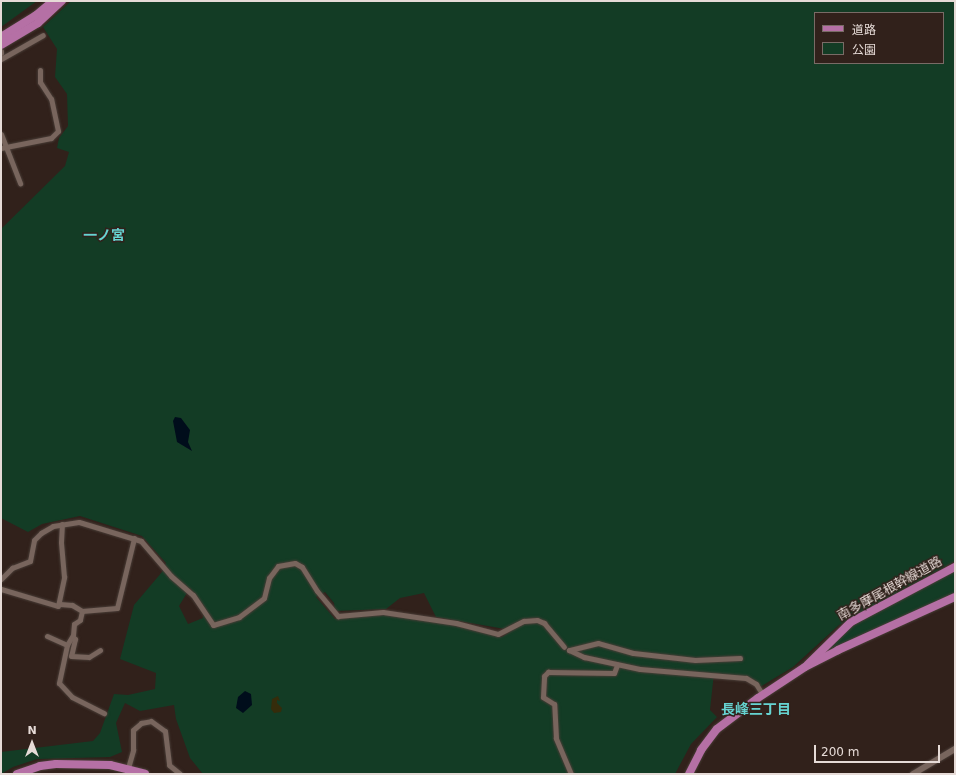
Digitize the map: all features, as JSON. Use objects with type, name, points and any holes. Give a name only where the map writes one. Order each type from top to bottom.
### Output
[{"type":"main road","points":[[1,37],[35,16],[53,1]]},
{"type":"main road","points":[[1,45],[38,23],[62,1]]},
{"type":"main road","name":"南多摩尾根幹線道路","points":[[805,667],[851,622],[955,567]]},
{"type":"main road","name":"南多摩尾根幹線道路","points":[[689,774],[701,750],[717,729],[763,695],[805,667],[955,597]]},
{"type":"main road","points":[[17,774],[40,766],[56,764],[110,765],[128,768],[145,774]]},
{"type":"street","points":[[1,59],[43,35]]},
{"type":"street","points":[[4,148],[51,138],[58,131],[51,99],[40,82],[40,70]]},
{"type":"street","points":[[1,134],[4,148],[20,183]]},
{"type":"street","points":[[1,579],[12,568],[30,561],[33,543],[38,536],[62,524],[79,522],[134,538],[143,544],[171,576],[193,595],[213,624],[239,617],[264,598],[269,578],[278,566],[295,563],[302,567],[317,591],[338,616],[383,612],[456,623],[498,634],[524,621],[537,620],[544,624],[564,647]]},
{"type":"street","points":[[60,604],[64,576],[61,542],[62,524]]},
{"type":"street","points":[[1,589],[28,596],[57,607],[60,604],[72,605],[82,611],[117,608],[134,538]]},
{"type":"street","points":[[82,611],[80,620],[74,624],[72,637],[66,645],[60,685],[76,700],[104,713]]},
{"type":"street","points":[[47,636],[66,645]]},
{"type":"street","points":[[72,637],[75,639],[71,656],[89,657],[100,650]]},
{"type":"street","points":[[740,658],[695,660],[632,652],[598,643],[569,650],[584,657],[617,665],[665,673],[746,678],[756,684],[763,695]]},
{"type":"street","points":[[571,774],[556,738],[554,704],[543,697],[544,676],[548,672],[614,673],[617,665]]},
{"type":"street","points":[[128,768],[133,750],[133,730],[141,723],[151,721],[165,731],[168,742],[167,762],[171,769],[180,774]]},
{"type":"street","points":[[913,774],[955,749]]},
{"type":"green space","points":[[1,1],[37,1],[1,27]]},
{"type":"green space","points":[[71,1],[955,1],[955,561],[839,625],[793,667],[760,687],[751,678],[714,673],[710,710],[717,717],[691,744],[675,774],[203,774],[190,758],[176,719],[174,705],[140,711],[125,703],[116,723],[122,752],[110,757],[37,759],[13,767],[1,774],[1,752],[93,741],[100,733],[114,694],[128,695],[155,689],[156,673],[120,659],[134,605],[162,572],[166,563],[142,536],[80,516],[42,524],[28,532],[1,518],[1,229],[65,166],[69,152],[57,148],[59,138],[68,126],[67,94],[55,77],[57,49],[43,27]],"holes":[[[190,588],[204,606],[203,618],[188,624],[179,606]],[[325,592],[334,603],[335,611],[386,609],[400,598],[424,593],[436,617],[505,629],[510,632],[502,637],[434,621],[384,615],[335,619],[316,597]]]},
{"type":"green space","points":[[955,569],[955,594],[818,660],[847,627]]},
{"type":"sand","points":[[278,696],[280,701],[277,700],[277,703],[282,708],[281,712],[274,713],[271,709],[272,699]]},
{"type":"water","points":[[175,417],[181,418],[190,430],[188,442],[192,451],[177,442],[173,421]]},
{"type":"water","points":[[245,691],[251,694],[252,705],[243,713],[236,708],[238,697]]},
{"type":"district","name":"一ノ宮","points":[[104,235]]},
{"type":"district","name":"長峰三丁目","points":[[756,709]]}]
